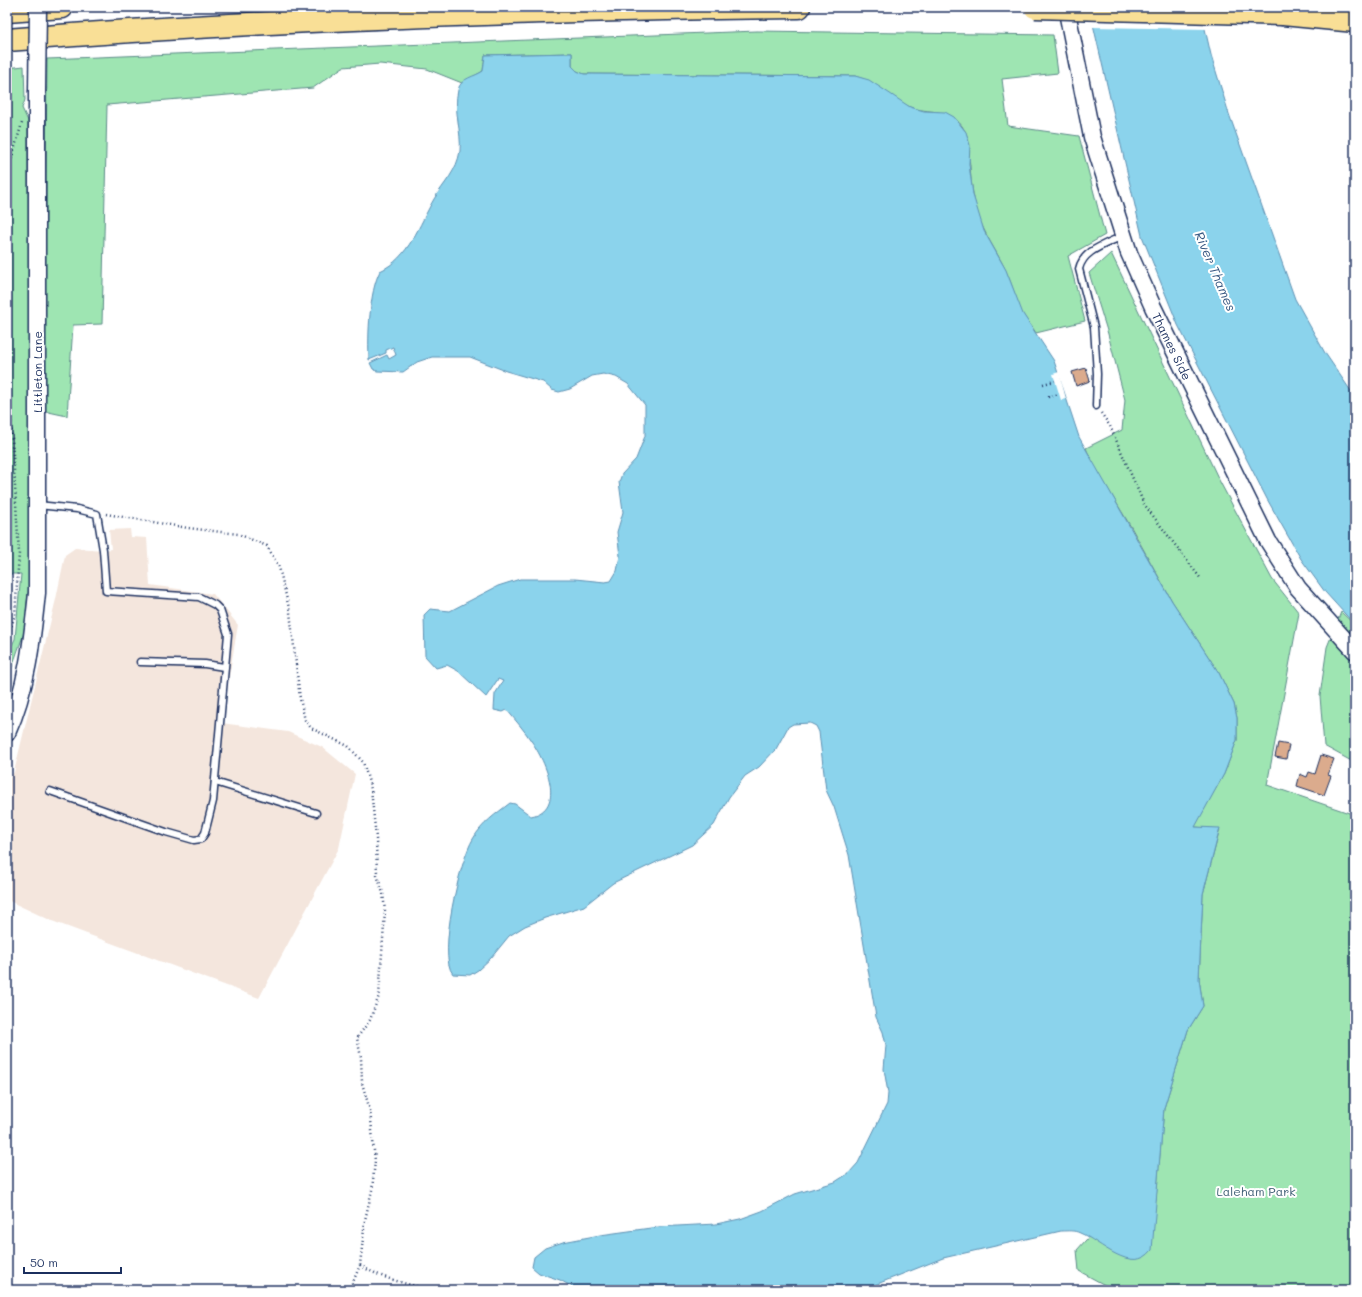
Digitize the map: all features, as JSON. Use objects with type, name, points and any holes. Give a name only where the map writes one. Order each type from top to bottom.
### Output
[{"type":"highway","points":[[7,11],[62,7]]},
{"type":"highway","points":[[7,40],[249,23],[436,14],[799,7]]},
{"type":"highway","points":[[1035,7],[1283,14],[1355,21]]},
{"type":"street","name":"Littleton Lane","points":[[8,726],[23,687],[32,646],[37,593],[38,7]]},
{"type":"street","name":"Thames Side","points":[[1066,7],[1092,137],[1124,235],[1153,307],[1268,540],[1298,588],[1355,651]]},
{"type":"lane","points":[[1096,406],[1097,374],[1094,327],[1079,269],[1081,261],[1086,256],[1124,235]]},
{"type":"lane","points":[[38,505],[77,509],[96,514],[103,550],[106,591],[199,597],[215,605],[223,617],[228,634],[211,815],[205,833],[200,839],[194,840],[166,832],[50,791]]},
{"type":"lane","points":[[140,662],[205,664],[224,668]]},
{"type":"lane","points":[[215,782],[316,813]]},
{"type":"path","points":[[7,174],[22,122]]},
{"type":"path","points":[[7,354],[19,553],[15,615],[7,641]]},
{"type":"path","points":[[1043,384],[1055,381]]},
{"type":"path","points":[[1048,397],[1059,394]]},
{"type":"path","points":[[1096,406],[1110,426],[1144,504],[1201,579]]},
{"type":"path","points":[[96,514],[238,534],[267,546],[279,567],[290,612],[300,699],[306,720],[311,728],[348,746],[363,762],[371,789],[376,838],[377,875],[383,893],[385,911],[379,996],[370,1020],[357,1038],[361,1057],[362,1083],[370,1110],[375,1161],[372,1190],[364,1220],[360,1265],[353,1282],[346,1290]]},
{"type":"path","points":[[360,1265],[369,1271],[384,1277],[429,1290]]},
{"type":"shaded area","points":[[130,529],[131,537],[147,538],[150,585],[213,594],[238,625],[221,723],[288,732],[322,747],[355,774],[339,848],[259,998],[52,921],[7,900],[7,782],[14,772],[56,599],[65,555],[75,548],[103,550],[111,549],[109,530]]},
{"type":"green space","points":[[757,31],[1053,35],[1058,73],[1002,79],[1008,126],[1079,136],[1105,235],[1068,256],[1085,321],[1036,333],[1022,313],[1006,271],[981,222],[972,190],[968,140],[962,126],[956,120],[944,113],[910,107],[870,82],[855,76],[584,74],[577,71],[572,66],[572,53],[485,55],[483,71],[462,83],[427,69],[380,64],[343,67],[313,88],[107,105],[102,324],[73,325],[67,416],[44,411],[47,59]]},
{"type":"green space","points":[[24,66],[25,100],[22,108],[28,121],[29,584],[24,633],[7,681],[7,655],[15,639],[21,574],[9,574],[7,576],[7,68]]},
{"type":"green space","name":"Laleham Park","points":[[1111,253],[1220,482],[1272,579],[1299,613],[1267,785],[1355,815],[1355,1290],[1114,1290],[1079,1271],[1077,1250],[1094,1231],[1156,1200],[1164,1108],[1188,1030],[1203,1006],[1199,979],[1203,894],[1220,829],[1194,827],[1224,774],[1237,740],[1237,718],[1234,704],[1219,673],[1172,601],[1131,527],[1093,464],[1086,448],[1122,430],[1125,400],[1108,334],[1089,273]]},
{"type":"green space","points":[[1341,612],[1355,625],[1355,763],[1324,746],[1320,696],[1327,647]]},
{"type":"water","name":"River Thames","points":[[1089,7],[1200,7],[1211,55],[1229,114],[1295,299],[1325,353],[1355,397],[1355,625],[1325,592],[1301,559],[1267,499],[1178,325],[1142,236]]},
{"type":"water","points":[[572,53],[572,66],[577,71],[584,74],[855,76],[869,80],[910,107],[924,111],[945,112],[954,117],[966,132],[970,145],[969,164],[973,195],[984,231],[1006,270],[1023,314],[1054,361],[1079,437],[1172,601],[1219,673],[1234,704],[1237,718],[1237,740],[1224,774],[1195,827],[1220,828],[1203,894],[1199,979],[1203,1006],[1188,1030],[1164,1108],[1152,1250],[1144,1257],[1135,1259],[1126,1258],[1106,1249],[1078,1232],[1061,1231],[943,1258],[862,1290],[578,1290],[560,1280],[539,1273],[532,1267],[534,1257],[545,1248],[563,1242],[658,1227],[716,1224],[740,1219],[762,1211],[795,1194],[835,1182],[849,1173],[858,1163],[887,1104],[888,1093],[884,1069],[886,1045],[883,1032],[876,1017],[849,855],[834,807],[826,790],[819,732],[816,726],[810,723],[793,724],[788,727],[776,749],[759,767],[745,776],[729,797],[714,825],[692,845],[613,883],[584,906],[525,926],[509,936],[491,958],[470,975],[453,974],[449,964],[449,929],[452,908],[462,866],[473,839],[485,823],[510,803],[515,804],[531,816],[542,812],[548,804],[551,795],[547,772],[537,750],[507,710],[503,712],[494,710],[495,694],[503,681],[498,679],[486,697],[458,671],[447,665],[436,668],[425,656],[424,615],[430,609],[450,611],[498,586],[520,579],[575,579],[605,582],[611,581],[617,571],[620,556],[617,532],[623,512],[619,482],[622,474],[636,459],[645,436],[645,405],[628,384],[616,377],[603,374],[592,376],[570,389],[559,392],[552,390],[543,382],[506,371],[470,357],[432,357],[417,362],[403,372],[377,371],[373,369],[370,363],[387,355],[389,359],[396,355],[393,347],[386,350],[386,353],[369,360],[371,302],[376,280],[380,271],[399,258],[406,249],[434,199],[456,165],[460,151],[460,136],[456,105],[458,90],[462,82],[483,71],[485,55]]},
{"type":"pier","points":[[1087,7],[1202,7],[1207,29],[1092,27]]},
{"type":"pier","points":[[1059,372],[1066,399],[1061,400],[1053,374]]},
{"type":"building","points":[[1086,368],[1090,381],[1076,386],[1072,372]]},
{"type":"building","points":[[1278,743],[1289,745],[1286,759],[1275,757]]},
{"type":"building","points":[[1321,755],[1334,759],[1328,775],[1331,776],[1324,795],[1297,786],[1300,774],[1307,777],[1309,772],[1315,774]]}]
